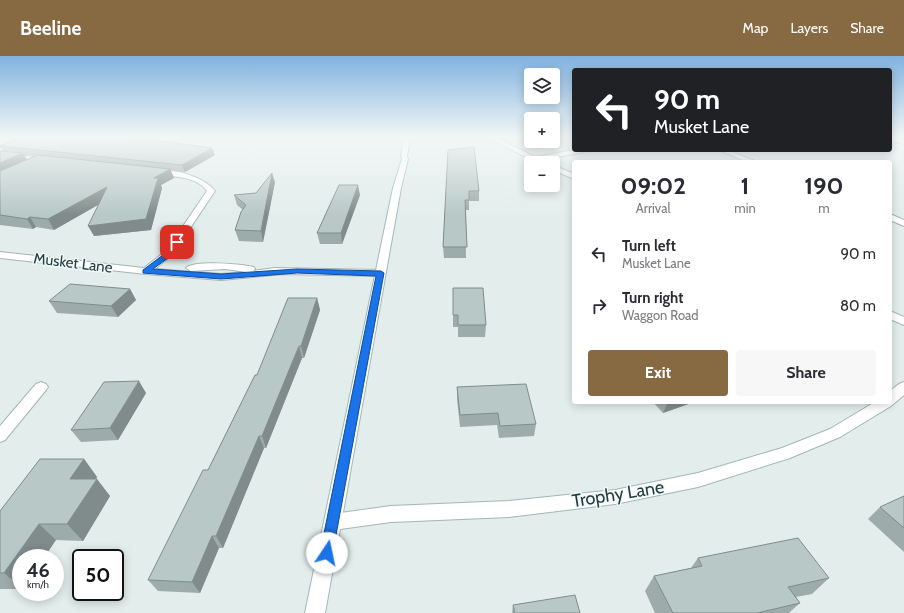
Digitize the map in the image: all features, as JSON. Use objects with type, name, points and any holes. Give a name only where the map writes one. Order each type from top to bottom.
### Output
[{"type":"street","points":[[32,165],[38,163]]},
{"type":"street","points":[[315,613],[397,188],[404,163]]},
{"type":"street","points":[[560,170],[572,176]]},
{"type":"street","points":[[146,271],[169,253],[207,200],[211,191],[209,186],[202,181],[190,177],[148,171]]},
{"type":"street","points":[[892,218],[904,223]]},
{"type":"street","name":"Musket Lane","points":[[0,255],[146,271],[221,277],[281,272],[381,273]]},
{"type":"street","points":[[892,316],[904,321]]},
{"type":"street","points":[[0,436],[41,387]]},
{"type":"street","points":[[892,397],[904,387]]},
{"type":"street","name":"Trophy Lane","points":[[333,522],[391,514],[509,509],[607,498],[698,480],[785,453],[835,433],[883,404]]},
{"type":"building","points":[[19,163],[113,163],[170,169],[154,178],[158,178],[146,219],[88,226],[107,187],[48,219],[30,217],[27,219],[0,215],[0,171]]},
{"type":"building","points":[[163,163],[186,163],[182,165]]},
{"type":"building","points":[[447,163],[476,163],[479,191],[469,191],[469,200],[465,200],[467,247],[443,247]]},
{"type":"building","points":[[272,173],[261,231],[235,230],[241,212],[246,205],[234,195],[256,193]]},
{"type":"building","points":[[339,185],[358,185],[341,233],[317,233]]},
{"type":"building","points":[[70,284],[130,289],[111,306],[49,301]]},
{"type":"building","points":[[453,288],[483,288],[486,325],[458,325],[458,315],[453,315]]},
{"type":"building","points":[[288,298],[317,298],[301,346],[299,346],[262,436],[259,436],[216,536],[212,536],[192,582],[148,580],[203,470],[208,470],[255,375],[257,375]]},
{"type":"building","points":[[139,381],[110,428],[71,430],[104,382]]},
{"type":"building","points":[[526,384],[536,424],[500,426],[498,413],[460,415],[457,387]]},
{"type":"building","points":[[40,459],[84,459],[70,479],[97,479],[67,524],[39,524],[21,549],[12,549],[12,562],[4,573],[0,573],[0,511]]},
{"type":"building","points":[[904,496],[904,528],[880,507]]},
{"type":"building","points":[[798,538],[829,578],[788,587],[800,603],[757,613],[673,613],[654,576],[702,566],[698,558]]},
{"type":"building","points":[[575,595],[580,613],[515,613],[513,605]]},
{"type":"route","points":[[177,242],[169,253],[146,271],[221,277],[297,271],[381,273],[327,553]]}]
